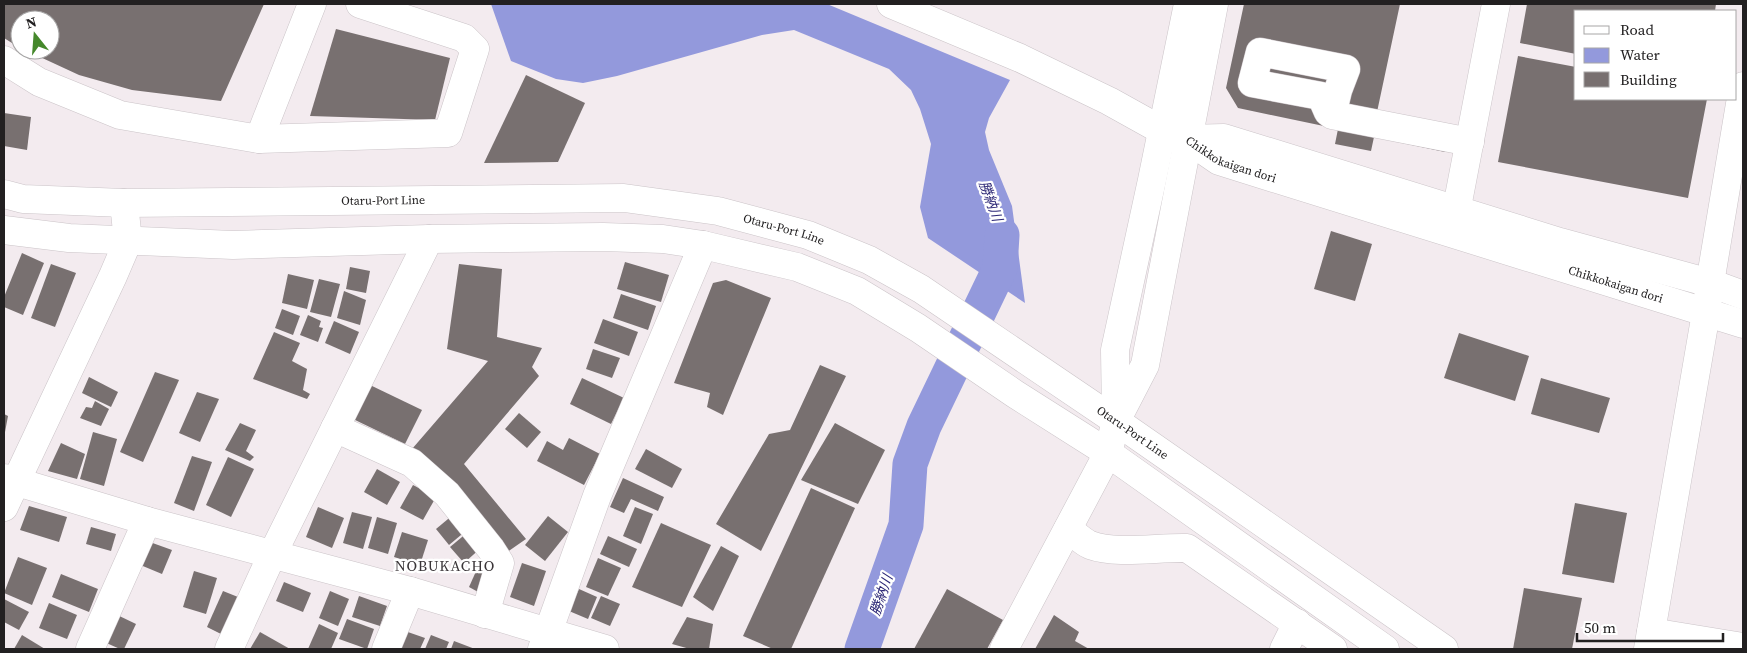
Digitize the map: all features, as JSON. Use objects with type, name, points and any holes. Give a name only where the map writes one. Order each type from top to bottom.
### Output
[{"type":"street","points":[[259,139],[312,4]]},
{"type":"street","points":[[4,60],[39,82],[120,115],[259,139],[448,133],[474,49],[464,38],[360,4]]},
{"type":"street","name":"Chikkokaigan dori","points":[[891,4],[1020,58],[1175,135],[1220,162],[1454,222],[1560,242],[1710,283],[1743,295]]},
{"type":"street","points":[[1004,649],[1108,453],[1116,421],[1145,365],[1175,135],[1188,4]]},
{"type":"street","points":[[1175,135],[1214,4]]},
{"type":"street","points":[[1454,222],[1459,140],[1496,4]]},
{"type":"street","points":[[1742,97],[1650,640],[1743,647]]},
{"type":"street","points":[[1332,115],[1459,140]]},
{"type":"street","name":"Otaru-Port Line","points":[[4,194],[22,199],[124,203],[624,198],[718,211],[808,235],[868,260],[921,289],[1116,421],[1444,649]]},
{"type":"street","points":[[4,507],[9,480],[113,276],[128,241],[124,203]]},
{"type":"street","name":"Chikkokaigan dori","points":[[1454,222],[1706,313],[1743,324]]},
{"type":"street","points":[[4,230],[69,238],[233,245],[429,239],[602,237],[662,239],[703,245],[806,271],[857,291],[918,328],[1015,394],[1108,453],[1385,649]]},
{"type":"street","points":[[229,649],[272,555],[429,239]]},
{"type":"street","points":[[545,641],[597,496],[703,245]]},
{"type":"street","points":[[335,428],[412,463],[447,494],[491,549],[500,564],[485,614]]},
{"type":"street","points":[[9,480],[147,521],[410,591],[485,614],[545,641],[605,649]]},
{"type":"street","points":[[90,649],[147,521]]},
{"type":"street","points":[[1068,529],[1089,545],[1121,550],[1165,547],[1187,548],[1333,649]]},
{"type":"street","points":[[386,649],[410,591]]},
{"type":"street","points":[[1284,649],[1297,623]]},
{"type":"water","points":[[491,4],[827,4],[1010,80],[989,118],[985,132],[989,150],[1012,206],[1025,303],[928,238],[920,207],[931,144],[920,109],[911,90],[889,69],[794,30],[762,35],[617,76],[583,83],[556,79],[511,61]]},
{"type":"building","points":[[4,4],[264,4],[221,101],[132,90],[79,75],[47,60],[60,60],[60,10],[10,10],[10,42],[4,38]]},
{"type":"building","points":[[1244,4],[1400,4],[1377,112],[1450,128],[1445,152],[1374,137],[1371,151],[1335,144],[1338,129],[1238,108],[1226,88]]},
{"type":"building","points":[[1527,4],[1716,4],[1715,10],[1574,10],[1574,54],[1520,43]]},
{"type":"building","points":[[336,29],[450,58],[435,120],[310,116]]},
{"type":"building","points":[[1518,56],[1574,67],[1574,100],[1707,100],[1688,198],[1498,162]]},
{"type":"building","points":[[526,75],[585,103],[558,162],[484,163]]},
{"type":"building","points":[[4,113],[31,117],[27,150],[4,146]]},
{"type":"building","points":[[1331,231],[1372,244],[1355,301],[1314,289]]},
{"type":"building","points":[[22,253],[44,263],[23,315],[4,307],[4,297]]},
{"type":"building","points":[[625,262],[669,275],[661,302],[617,289]]},
{"type":"building","points":[[51,264],[76,273],[55,327],[31,318]]},
{"type":"building","points":[[459,264],[502,269],[497,337],[542,348],[532,367],[539,376],[464,464],[526,539],[503,555],[412,449],[488,361],[447,349]]},
{"type":"building","points":[[350,267],[370,271],[366,293],[346,289]]},
{"type":"building","points":[[288,274],[314,280],[307,309],[282,303]]},
{"type":"building","points":[[319,279],[340,284],[331,317],[310,312]]},
{"type":"building","points":[[726,280],[771,298],[723,415],[707,407],[710,393],[674,383],[713,283]]},
{"type":"building","points":[[344,291],[366,300],[360,325],[337,318]]},
{"type":"building","points":[[621,294],[656,306],[648,330],[613,318]]},
{"type":"building","points":[[282,309],[300,316],[293,335],[275,328]]},
{"type":"building","points":[[308,315],[321,321],[319,327],[323,328],[318,342],[300,335]]},
{"type":"building","points":[[603,319],[638,332],[629,356],[594,343]]},
{"type":"building","points":[[334,321],[359,332],[350,354],[325,343]]},
{"type":"building","points":[[274,332],[300,343],[292,361],[307,369],[303,390],[310,394],[307,399],[253,379]]},
{"type":"building","points":[[1459,333],[1529,356],[1515,401],[1444,378]]},
{"type":"building","points":[[593,349],[620,358],[612,378],[586,369]]},
{"type":"building","points":[[820,365],[846,376],[761,551],[716,524],[769,434],[790,430]]},
{"type":"building","points":[[155,372],[179,380],[143,462],[120,452]]},
{"type":"building","points":[[89,377],[118,392],[111,407],[82,393]]},
{"type":"building","points":[[582,378],[624,398],[611,424],[570,404]]},
{"type":"building","points":[[1541,378],[1610,398],[1599,433],[1531,414]]},
{"type":"building","points":[[370,385],[422,410],[405,444],[353,419]]},
{"type":"building","points":[[197,392],[219,399],[200,442],[179,433]]},
{"type":"building","points":[[95,401],[109,409],[101,426],[80,418],[86,407],[92,408]]},
{"type":"building","points":[[519,413],[541,432],[527,448],[505,429]]},
{"type":"building","points":[[4,414],[8,416],[5,432],[4,431]]},
{"type":"building","points":[[240,423],[256,430],[246,451],[254,457],[250,461],[225,450]]},
{"type":"building","points":[[835,423],[885,450],[858,504],[801,480]]},
{"type":"building","points":[[93,432],[117,439],[104,486],[80,479]]},
{"type":"building","points":[[569,438],[600,454],[584,485],[537,461],[547,441],[563,450]]},
{"type":"building","points":[[61,443],[85,454],[77,479],[48,471]]},
{"type":"building","points":[[646,449],[682,469],[672,488],[635,469]]},
{"type":"building","points":[[192,456],[212,462],[194,511],[174,503]]},
{"type":"building","points":[[228,457],[254,469],[231,517],[206,505]]},
{"type":"building","points":[[377,469],[400,482],[387,505],[364,492]]},
{"type":"building","points":[[623,478],[664,497],[658,511],[631,499],[624,513],[610,507]]},
{"type":"building","points":[[413,485],[436,497],[423,520],[400,508]]},
{"type":"building","points":[[811,488],[855,508],[791,649],[773,649],[743,636]]},
{"type":"building","points":[[1575,503],[1627,513],[1614,583],[1562,574]]},
{"type":"building","points":[[29,506],[67,517],[59,542],[20,530]]},
{"type":"building","points":[[318,507],[344,518],[332,548],[306,537]]},
{"type":"building","points":[[635,507],[653,514],[641,544],[623,536]]},
{"type":"building","points":[[352,512],[372,517],[363,549],[343,543]]},
{"type":"building","points":[[454,514],[467,530],[449,545],[436,529]]},
{"type":"building","points":[[548,516],[568,532],[545,561],[525,545]]},
{"type":"building","points":[[377,517],[397,523],[388,554],[368,548]]},
{"type":"building","points":[[661,523],[711,545],[682,607],[632,587]]},
{"type":"building","points":[[91,527],[116,534],[111,551],[86,544]]},
{"type":"building","points":[[402,532],[428,540],[420,565],[394,557]]},
{"type":"building","points":[[468,532],[482,547],[464,563],[450,547]]},
{"type":"building","points":[[608,536],[637,549],[629,567],[600,554]]},
{"type":"building","points":[[147,541],[172,550],[162,574],[138,564]]},
{"type":"building","points":[[721,546],[739,556],[713,611],[693,597]]},
{"type":"building","points":[[18,557],[47,568],[32,605],[4,593]]},
{"type":"building","points":[[482,558],[494,563],[480,593],[469,587]]},
{"type":"building","points":[[598,558],[621,568],[608,596],[586,587]]},
{"type":"building","points":[[522,563],[546,571],[534,606],[510,597]]},
{"type":"building","points":[[194,571],[217,578],[206,614],[183,607]]},
{"type":"building","points":[[61,574],[98,589],[89,612],[52,597]]},
{"type":"building","points":[[284,582],[311,593],[303,612],[276,601]]},
{"type":"building","points":[[1524,588],[1582,598],[1572,649],[1513,649]]},
{"type":"building","points":[[579,589],[597,597],[588,619],[569,611]]},
{"type":"building","points":[[947,589],[1003,620],[987,649],[914,649]]},
{"type":"building","points":[[223,591],[238,597],[221,634],[207,627]]},
{"type":"building","points":[[330,591],[349,599],[338,626],[319,618]]},
{"type":"building","points":[[359,596],[387,606],[380,626],[352,617]]},
{"type":"building","points":[[601,596],[620,604],[610,626],[591,618]]},
{"type":"building","points":[[4,599],[29,612],[19,630],[4,622]]},
{"type":"building","points":[[49,603],[77,615],[67,639],[39,628]]},
{"type":"building","points":[[109,611],[136,624],[124,649],[95,638]]},
{"type":"building","points":[[1054,615],[1079,632],[1075,641],[1089,649],[1035,649]]},
{"type":"building","points":[[687,617],[713,624],[709,649],[690,649],[672,644]]},
{"type":"building","points":[[347,619],[374,629],[367,649],[339,639]]},
{"type":"building","points":[[319,624],[338,633],[331,649],[308,649]]},
{"type":"building","points":[[405,631],[425,638],[420,649],[400,649]]},
{"type":"building","points":[[260,632],[290,649],[250,649]]},
{"type":"building","points":[[22,635],[45,649],[14,649]]},
{"type":"building","points":[[431,635],[449,642],[446,649],[425,649]]},
{"type":"building","points":[[454,641],[475,649],[451,649]]},
{"type":"waterway","name":"勝納川","points":[[862,649],[906,525],[910,464],[924,426],[1000,268],[1002,235]]},
{"type":"district","name":"NOBUKACHO","points":[[445,565]]}]
